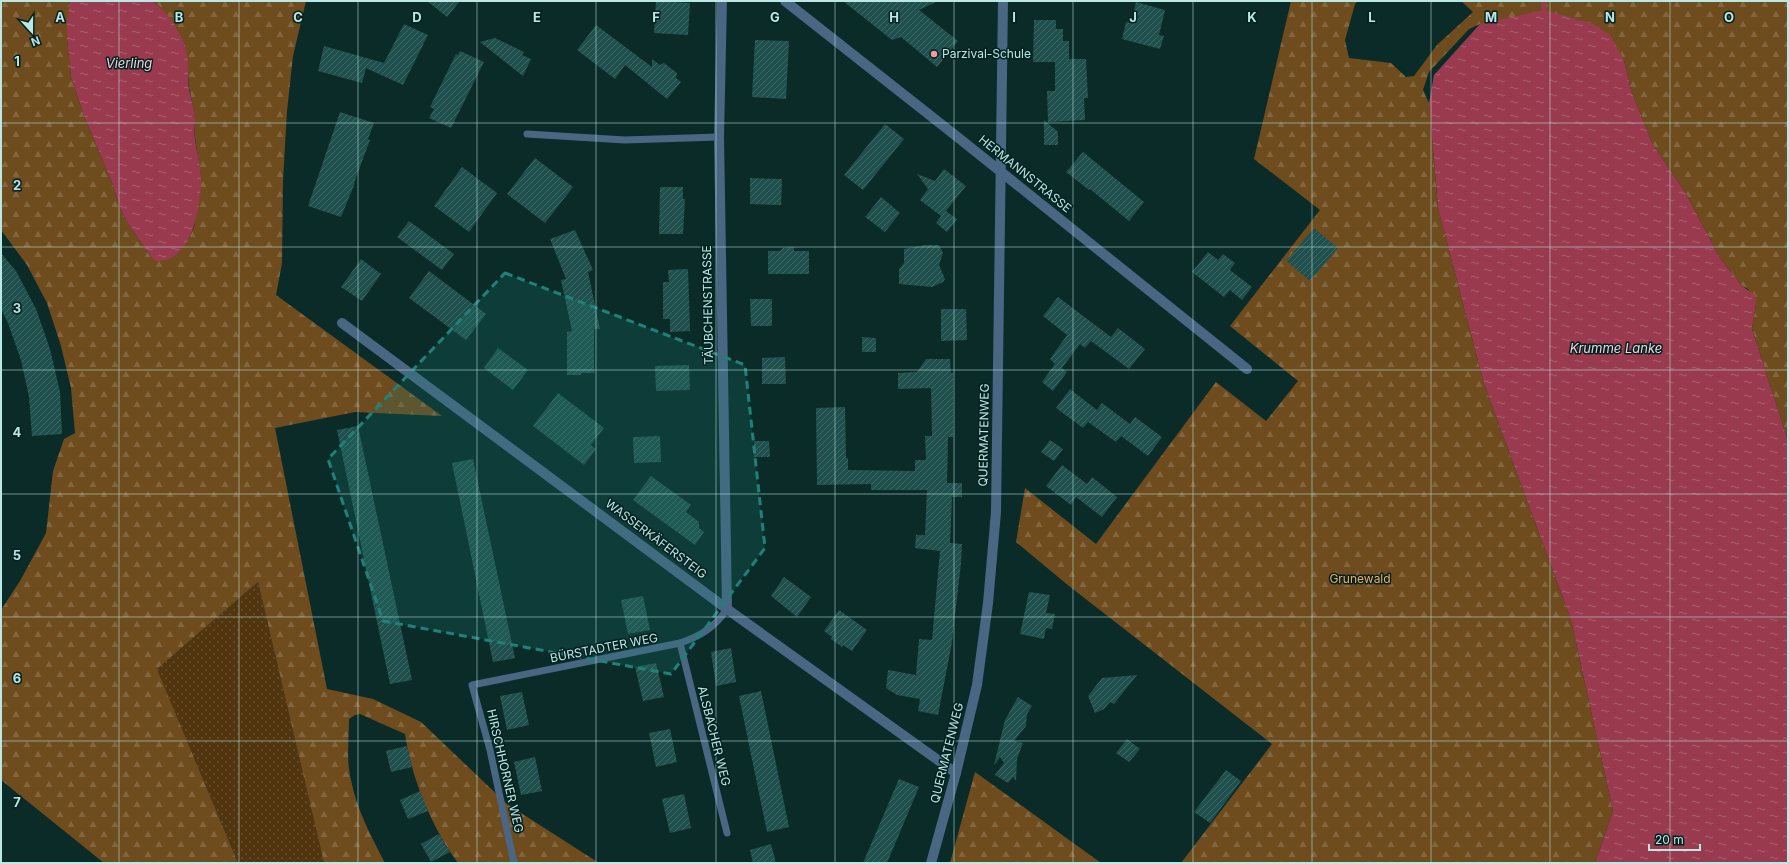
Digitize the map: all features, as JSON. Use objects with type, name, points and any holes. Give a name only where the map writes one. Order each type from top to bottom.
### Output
[{"type":"street","name":"TÄUBCHENSTRASSE","points":[[722,1],[719,137],[727,609]]},
{"type":"street","name":"HERMANNSTRASSE","points":[[784,1],[1001,171],[1247,368]]},
{"type":"street","name":"QUERMATENWEG","points":[[931,863],[956,773],[977,685],[988,603],[996,512],[1003,1]]},
{"type":"street","name":"WASSERKÄFERSTEIG","points":[[342,323],[727,609],[956,773]]},
{"type":"lane","points":[[527,134],[625,140],[719,137]]},
{"type":"lane","name":"BÜRSTADTER WEG","points":[[472,685],[680,644],[707,631],[718,621],[727,609]]},
{"type":"lane","name":"ALSBACHER WEG","points":[[680,644],[727,833]]},
{"type":"lane","name":"HIRSCHHORNER WEG","points":[[472,685],[490,750],[514,863]]},
{"type":"highlighted area","points":[[505,273],[745,365],[765,548],[671,674],[383,621],[328,459]]},
{"type":"shaded area","points":[[258,582],[324,863],[238,863],[157,669]]},
{"type":"green space","points":[[1,1],[70,1],[67,39],[71,77],[84,116],[113,185],[120,208],[127,222],[151,257],[189,238],[194,227],[201,176],[195,138],[195,118],[189,87],[186,49],[159,6],[152,1],[306,1],[293,56],[287,111],[283,180],[282,263],[276,295],[442,416],[355,412],[275,428],[327,689],[373,699],[421,722],[507,804],[599,863],[458,863],[439,834],[424,802],[412,768],[405,734],[360,714],[349,719],[349,772],[353,791],[361,812],[385,863],[324,863],[258,582],[157,669],[238,863],[104,863],[1,780],[1,610],[20,581],[46,533],[53,471],[64,439],[75,433],[71,388],[61,346],[47,303],[27,265],[1,230]]},
{"type":"green space","name":"Grunewald","points":[[1291,1],[1358,1],[1355,4],[1345,40],[1349,58],[1391,63],[1406,77],[1414,76],[1437,45],[1473,12],[1461,1],[1788,1],[1788,441],[1752,329],[1756,304],[1748,289],[1742,286],[1720,258],[1685,192],[1653,145],[1631,90],[1624,60],[1480,24],[1469,29],[1429,72],[1423,90],[1429,103],[1438,208],[1484,384],[1571,620],[1613,811],[1595,863],[1181,863],[1272,744],[1069,586],[1016,542],[1025,488],[1096,544],[1216,382],[1266,421],[1298,381],[1230,326],[1320,210],[1254,159]]},
{"type":"green space","points":[[975,772],[1101,863],[950,863]]},
{"type":"water","name":"Vierling","points":[[70,1],[152,1],[163,10],[172,21],[185,46],[189,89],[195,119],[195,137],[201,172],[201,188],[197,215],[193,229],[187,242],[179,252],[169,259],[156,261],[151,257],[127,222],[120,208],[113,185],[84,116],[71,77],[67,39],[67,22]]},
{"type":"water","name":"Krumme Lanke","points":[[1544,10],[1593,24],[1610,35],[1624,60],[1631,90],[1653,145],[1685,192],[1720,258],[1742,286],[1755,295],[1756,304],[1752,329],[1788,441],[1788,863],[1595,863],[1613,811],[1571,620],[1484,384],[1438,208],[1429,103],[1434,75],[1480,24]]},
{"type":"building","points":[[427,1],[460,1],[447,17]]},
{"type":"building","points":[[656,1],[690,3],[688,35],[654,33]]},
{"type":"building","points":[[843,1],[938,1],[919,10],[958,41],[937,67],[901,37],[892,40]]},
{"type":"building","points":[[1136,2],[1165,10],[1159,35],[1164,36],[1160,49],[1122,39],[1126,22],[1131,23]]},
{"type":"building","points":[[1034,20],[1056,20],[1056,29],[1063,29],[1063,41],[1069,41],[1069,59],[1086,59],[1088,98],[1084,98],[1085,120],[1048,122],[1047,91],[1055,91],[1055,62],[1033,62]]},
{"type":"building","points":[[404,24],[428,35],[403,85],[366,68],[362,83],[318,71],[324,46],[384,63]]},
{"type":"building","points":[[596,25],[652,67],[652,59],[660,65],[664,63],[677,73],[676,78],[681,82],[667,99],[625,65],[615,79],[577,50]]},
{"type":"building","points":[[495,38],[524,52],[522,55],[531,59],[523,76],[480,42]]},
{"type":"building","points":[[755,40],[789,41],[786,99],[752,97]]},
{"type":"building","points":[[460,51],[484,62],[451,128],[429,118],[434,109],[430,107],[456,54],[458,55]]},
{"type":"building","points":[[340,112],[374,123],[368,139],[370,140],[355,183],[341,217],[308,206]]},
{"type":"building","points":[[1044,120],[1058,132],[1058,145],[1044,145]]},
{"type":"building","points":[[885,124],[904,139],[863,190],[844,175]]},
{"type":"building","points":[[1083,152],[1144,202],[1129,221],[1090,189],[1089,190],[1066,172]]},
{"type":"building","points":[[535,158],[573,187],[545,223],[507,194]]},
{"type":"building","points":[[462,167],[497,193],[469,232],[434,206]]},
{"type":"building","points":[[944,169],[966,186],[946,211],[957,219],[947,232],[936,223],[941,216],[920,200],[928,189],[917,174],[935,181]]},
{"type":"building","points":[[750,178],[782,179],[781,205],[750,204]]},
{"type":"building","points":[[660,187],[683,187],[683,199],[685,199],[683,234],[659,234]]},
{"type":"building","points":[[881,197],[900,213],[885,232],[865,217]]},
{"type":"building","points":[[409,221],[454,254],[442,270],[397,237]]},
{"type":"building","points":[[1314,228],[1338,248],[1310,281],[1286,261]]},
{"type":"building","points":[[575,230],[593,270],[588,272],[600,329],[594,329],[594,373],[567,375],[567,332],[572,331],[561,280],[566,279],[550,239]]},
{"type":"building","points":[[925,245],[939,245],[943,253],[939,265],[945,279],[943,282],[932,287],[899,284],[899,269],[904,263],[904,249]]},
{"type":"building","points":[[794,247],[794,251],[809,251],[809,274],[768,274],[768,251],[780,251],[783,248]]},
{"type":"building","points":[[1208,252],[1218,260],[1223,254],[1235,263],[1230,270],[1252,287],[1242,300],[1230,290],[1224,297],[1192,272]]},
{"type":"building","points":[[1,253],[16,271],[36,309],[50,349],[60,392],[62,434],[32,436],[29,397],[21,360],[8,323],[1,309]]},
{"type":"building","points":[[361,259],[381,274],[362,301],[341,287]]},
{"type":"building","points":[[688,269],[690,331],[670,332],[670,319],[663,319],[663,282],[669,282],[668,270]]},
{"type":"building","points":[[429,271],[486,314],[466,340],[409,298]]},
{"type":"building","points":[[1058,297],[1111,337],[1118,328],[1145,349],[1129,369],[1091,341],[1085,348],[1080,344],[1062,368],[1067,372],[1053,391],[1042,382],[1055,364],[1050,359],[1067,335],[1043,316]]},
{"type":"building","points":[[750,299],[772,299],[772,326],[751,326]]},
{"type":"building","points":[[941,309],[966,309],[967,340],[941,341]]},
{"type":"building","points":[[862,337],[876,338],[876,352],[862,352]]},
{"type":"building","points":[[498,348],[528,370],[513,390],[484,368]]},
{"type":"building","points":[[785,357],[786,384],[762,384],[762,358]]},
{"type":"building","points":[[926,359],[950,359],[951,373],[953,373],[953,437],[948,437],[947,483],[962,483],[962,497],[952,497],[950,543],[962,544],[961,563],[952,642],[938,715],[918,711],[920,699],[897,695],[886,688],[888,670],[916,675],[919,639],[932,640],[940,551],[915,548],[916,535],[925,535],[927,490],[871,490],[871,484],[817,485],[816,408],[845,407],[846,458],[848,458],[848,470],[915,471],[915,460],[926,460],[925,436],[932,436],[931,388],[898,389],[898,373],[917,372]]},
{"type":"building","points":[[689,365],[690,390],[656,391],[655,366]]},
{"type":"building","points":[[1070,389],[1097,410],[1102,403],[1130,424],[1135,417],[1162,437],[1148,456],[1121,436],[1116,442],[1088,422],[1083,428],[1056,408]]},
{"type":"building","points":[[558,393],[604,428],[591,445],[596,449],[584,465],[533,426]]},
{"type":"building","points":[[358,426],[412,680],[390,684],[337,430]]},
{"type":"building","points":[[660,436],[661,462],[634,463],[633,437]]},
{"type":"building","points":[[1050,440],[1063,449],[1054,461],[1041,452]]},
{"type":"building","points":[[754,441],[769,441],[770,457],[754,457]]},
{"type":"building","points":[[473,459],[515,658],[493,662],[452,463]]},
{"type":"building","points":[[1062,465],[1087,484],[1092,477],[1117,497],[1102,517],[1076,497],[1071,505],[1046,486]]},
{"type":"building","points":[[651,476],[691,505],[686,512],[699,522],[699,528],[704,532],[695,545],[633,500]]},
{"type":"building","points":[[784,577],[811,597],[797,617],[771,596]]},
{"type":"building","points":[[1029,592],[1050,595],[1046,613],[1055,614],[1052,629],[1046,628],[1044,639],[1020,634]]},
{"type":"building","points":[[643,596],[650,630],[628,634],[621,600]]},
{"type":"building","points":[[839,610],[867,630],[852,651],[843,645],[842,647],[831,639],[832,637],[824,631]]},
{"type":"building","points":[[731,648],[736,682],[716,686],[711,652]]},
{"type":"building","points":[[656,663],[664,697],[643,701],[635,667]]},
{"type":"building","points":[[1137,675],[1114,704],[1110,702],[1104,709],[1095,713],[1088,696],[1102,678]]},
{"type":"building","points":[[761,691],[789,827],[767,832],[739,696]]},
{"type":"building","points":[[522,692],[529,725],[507,730],[500,696]]},
{"type":"building","points":[[1018,697],[1032,706],[1027,714],[1026,726],[1014,741],[1023,743],[1017,759],[1016,781],[1013,777],[1008,783],[995,775],[1004,763],[1000,757],[994,765],[1005,720]]},
{"type":"building","points":[[670,729],[677,762],[656,767],[649,733]]},
{"type":"building","points":[[1127,739],[1140,749],[1129,762],[1116,753]]},
{"type":"building","points":[[407,746],[412,767],[391,772],[386,751]]},
{"type":"building","points":[[535,757],[542,791],[521,795],[514,762]]},
{"type":"building","points":[[1226,770],[1241,781],[1210,823],[1194,812]]},
{"type":"building","points":[[899,779],[919,787],[887,863],[863,863]]},
{"type":"building","points":[[420,791],[428,811],[408,819],[400,800]]},
{"type":"building","points":[[684,794],[691,828],[670,833],[662,799]]},
{"type":"building","points":[[439,834],[450,852],[431,862],[421,844]]},
{"type":"building","points":[[771,844],[776,863],[753,863],[750,850]]},
{"type":"waterway","points":[[1543,1],[1545,16]]},
{"type":"place","name":"Parzival-Schule","points":[[934,54]]}]
